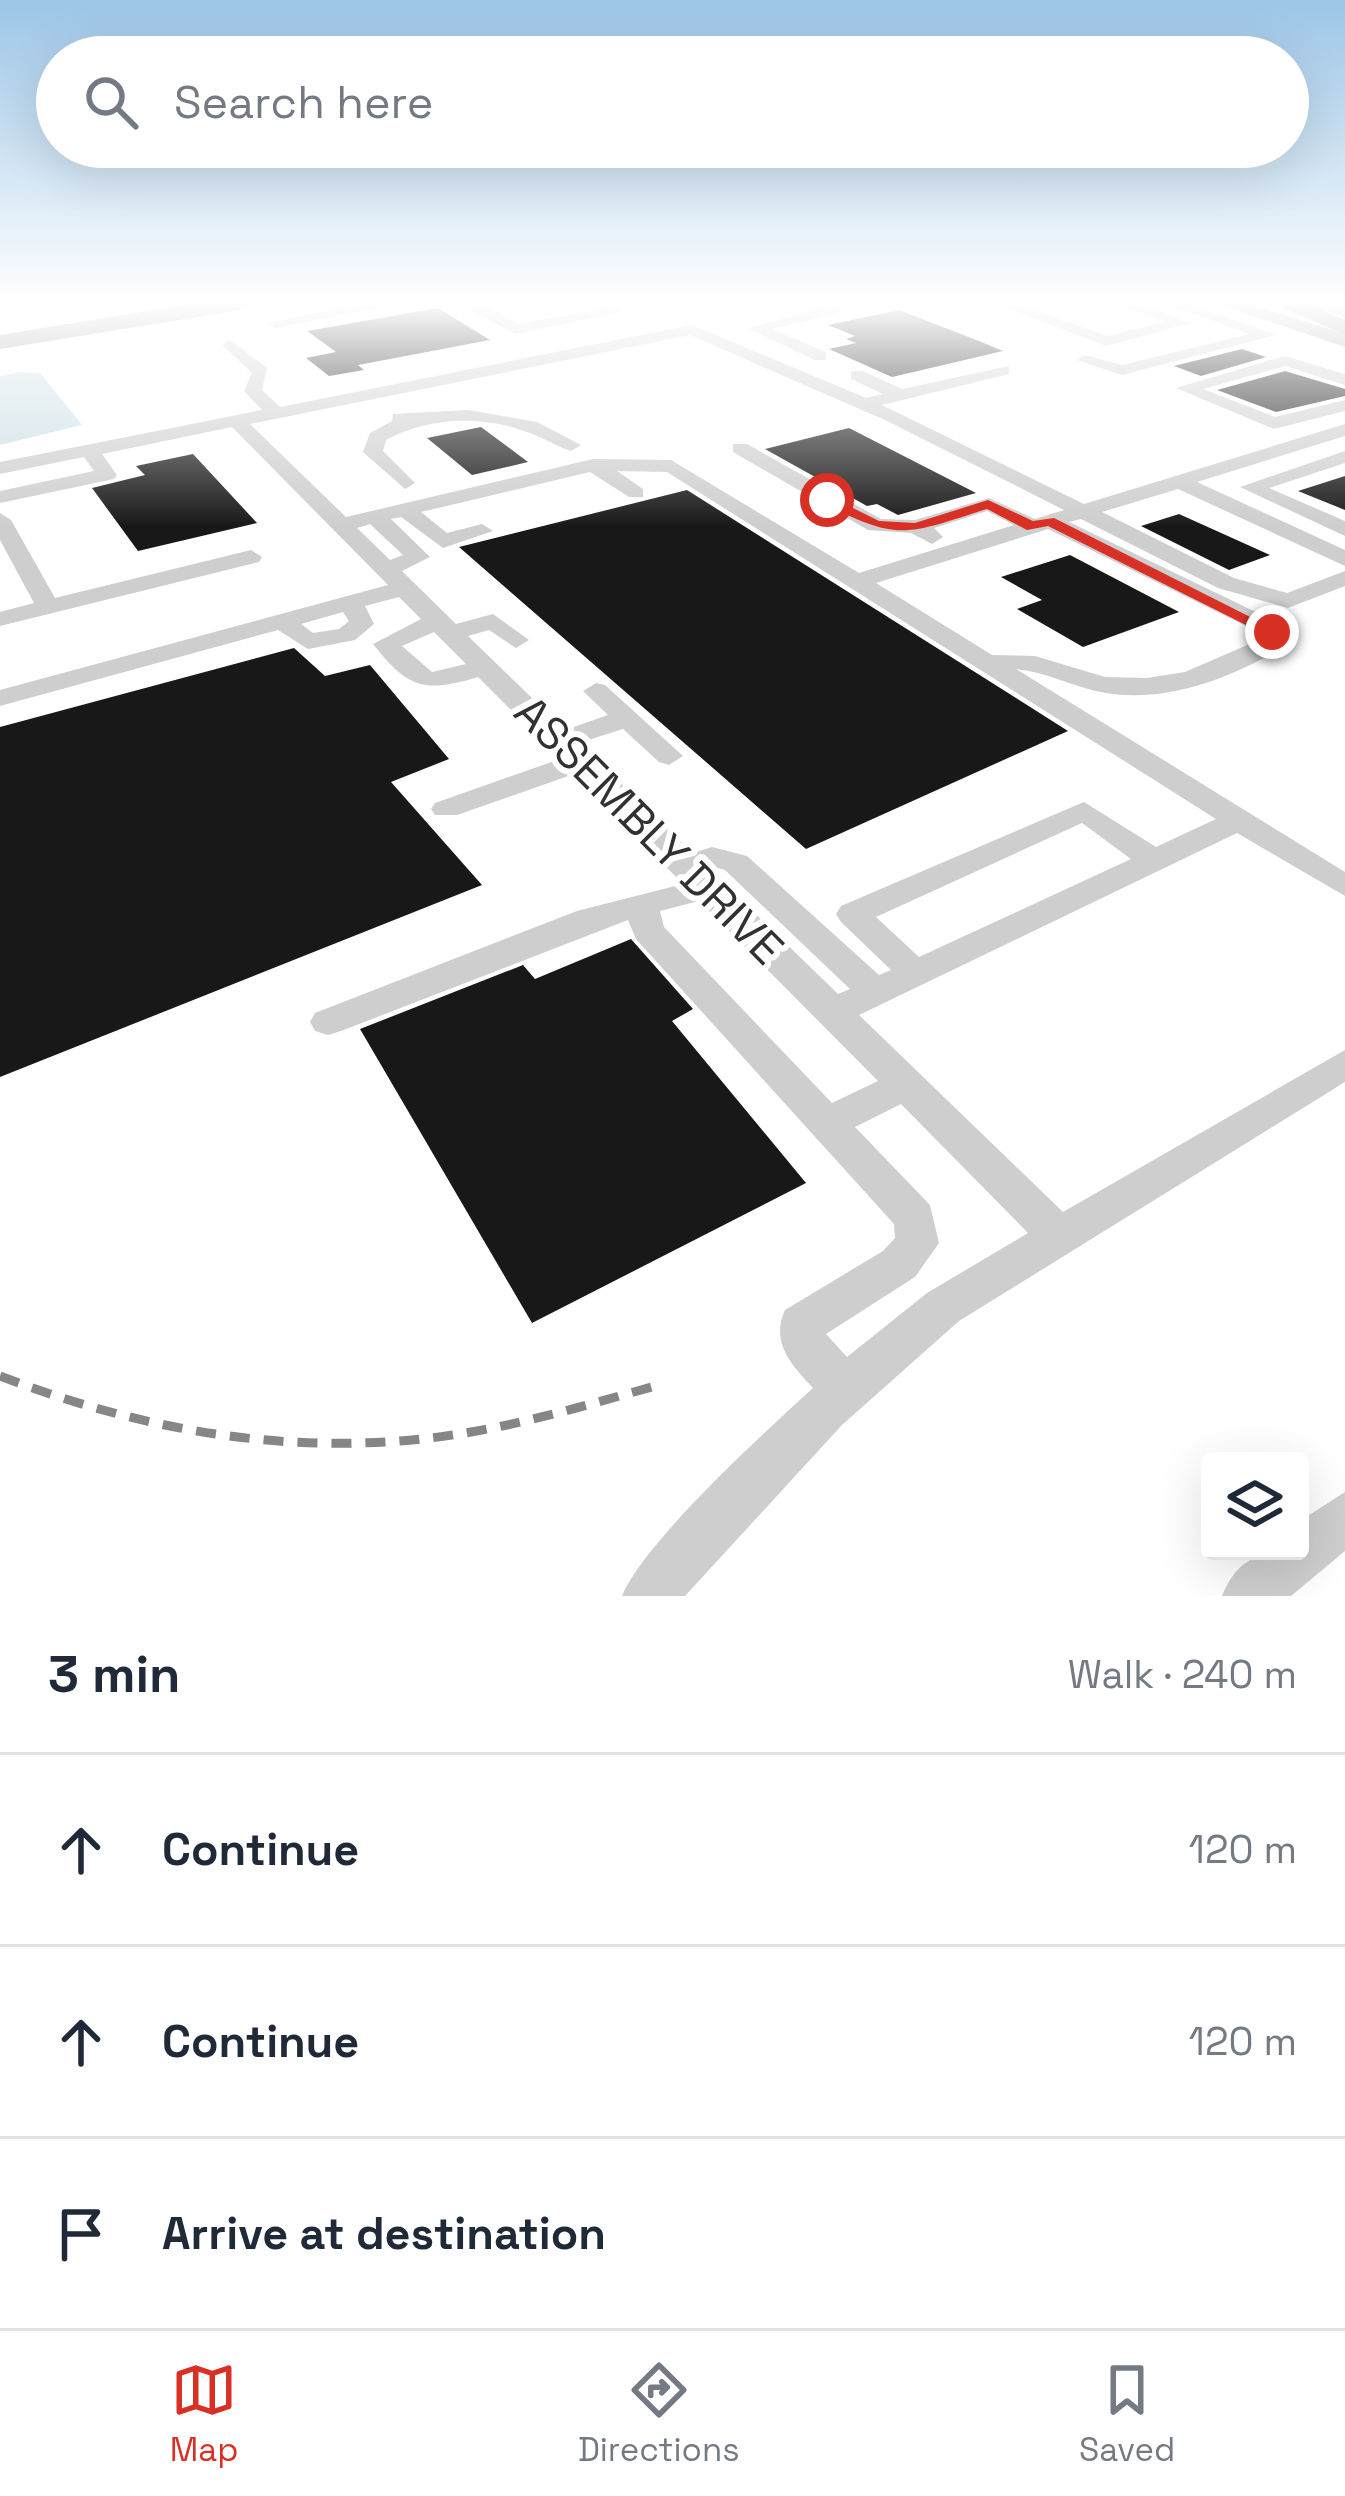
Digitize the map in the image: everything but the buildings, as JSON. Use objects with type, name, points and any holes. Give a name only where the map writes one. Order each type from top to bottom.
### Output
[{"type":"street","points":[[259,377],[253,391],[277,413]]},
{"type":"street","points":[[0,468],[458,377]]},
{"type":"street","points":[[803,377],[1226,584],[1288,601],[1345,578]]},
{"type":"street","points":[[864,377],[901,395]]},
{"type":"street","points":[[864,404],[972,377]]},
{"type":"street","points":[[1225,377],[1186,388],[1274,423],[1345,405]]},
{"type":"street","points":[[381,393],[404,411],[402,421]]},
{"type":"street","points":[[359,397],[402,421]]},
{"type":"street","points":[[405,483],[373,452],[376,437],[402,421],[484,415],[516,420],[571,445]]},
{"type":"street","name":"ASSEMBLY DRIVE","points":[[237,422],[1061,1238]]},
{"type":"street","points":[[858,581],[1345,430]]},
{"type":"street","points":[[740,448],[876,526],[916,527],[988,504],[1253,620],[1272,632],[1274,642],[1191,680],[1135,686],[1105,685],[1038,661],[988,662]]},
{"type":"street","points":[[0,497],[106,475],[89,450]]},
{"type":"street","points":[[1345,457],[1250,487],[1345,529]]},
{"type":"street","points":[[340,525],[593,465],[671,466],[1345,886]]},
{"type":"street","points":[[593,465],[636,494]]},
{"type":"street","points":[[1173,483],[1188,505],[1276,543],[1305,538],[1345,559]]},
{"type":"street","points":[[405,510],[443,541],[482,531]]},
{"type":"street","points":[[0,698],[348,603],[395,578],[419,557],[376,517]]},
{"type":"street","points":[[0,520],[48,607]]},
{"type":"street","points":[[916,527],[956,550]]},
{"type":"street","points":[[0,619],[250,557]]},
{"type":"street","points":[[484,667],[428,683],[419,680],[386,644],[444,627],[493,621],[515,640]]},
{"type":"street","points":[[596,691],[669,757]]},
{"type":"street","points":[[446,809],[627,718]]},
{"type":"street","points":[[915,973],[853,914],[1084,811],[1154,860]]},
{"type":"street","points":[[832,1012],[1239,820]]},
{"type":"street","points":[[328,1022],[589,920],[642,908],[697,878],[712,857],[736,863],[875,992]]},
{"type":"street","points":[[642,908],[648,931],[899,1197],[918,1229],[917,1243],[899,1264],[801,1325],[805,1346],[844,1387]]},
{"type":"street","points":[[649,1596],[754,1476],[844,1387],[943,1307],[1345,1064]]},
{"type":"street","points":[[826,1123],[906,1085]]},
{"type":"street","points":[[1250,1596],[1345,1518]]},
{"type":"shaded area","points":[[0,377],[44,377],[82,425],[0,445]]},
{"type":"railway","points":[[0,1376],[173,1427],[291,1442],[351,1443],[495,1428],[659,1385]]},
{"type":"route","points":[[827,500],[876,526],[916,527],[988,504],[1032,526],[1049,521],[1272,632]]}]
